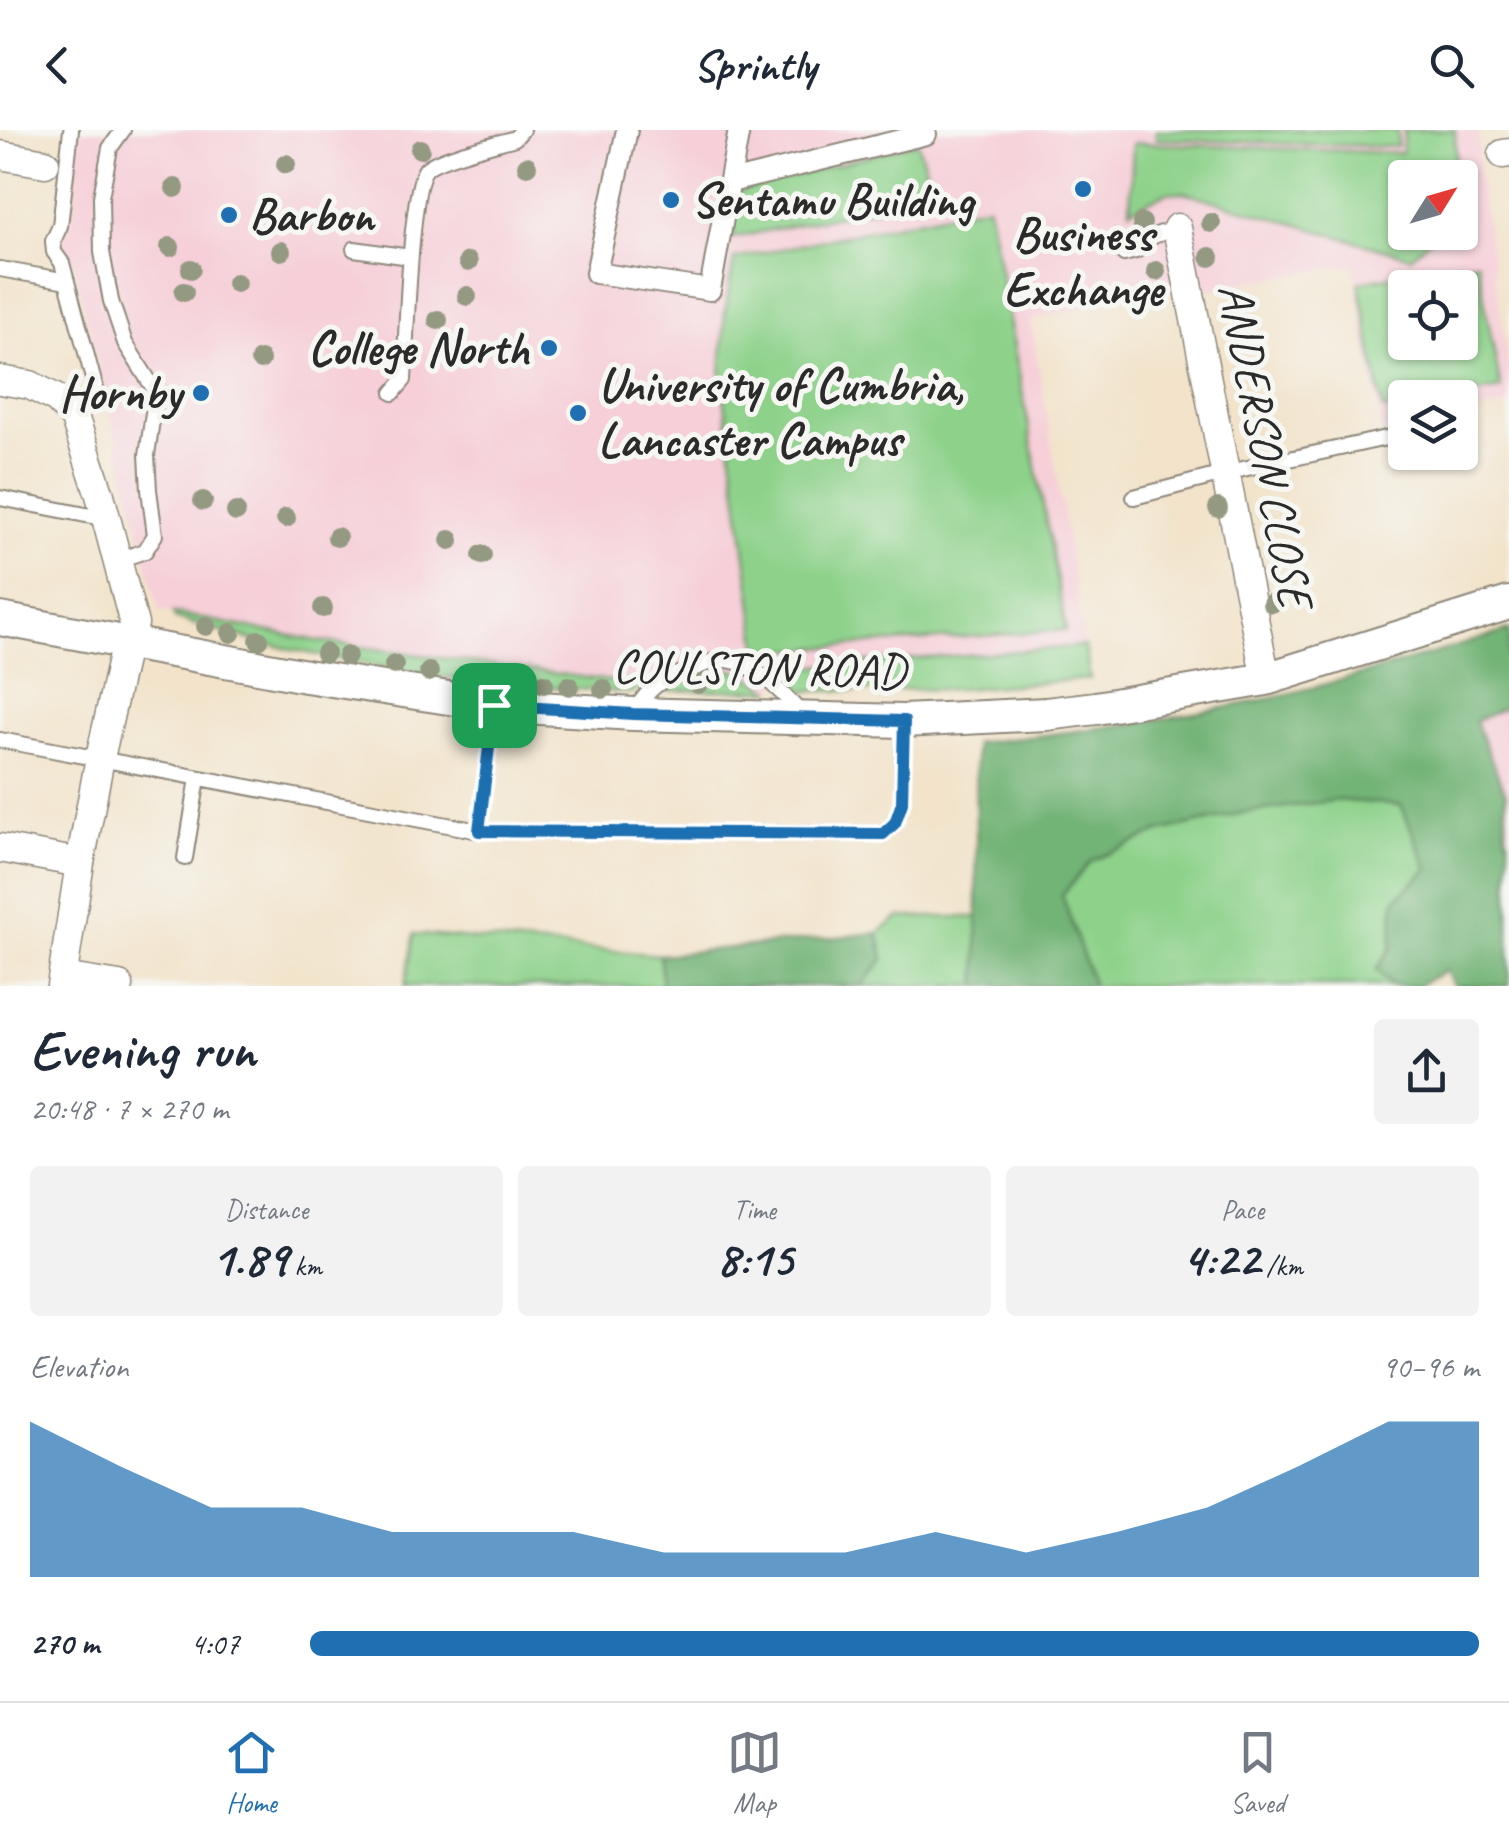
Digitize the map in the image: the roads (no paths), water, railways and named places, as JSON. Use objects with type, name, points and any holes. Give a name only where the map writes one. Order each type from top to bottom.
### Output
[{"type":"street","points":[[628,130],[596,273],[710,290],[739,130]]},
{"type":"street","points":[[730,182],[926,132]]},
{"type":"street","points":[[0,155],[45,163]]},
{"type":"street","name":"ANDERSON CLOSE","points":[[1177,228],[1266,679]]},
{"type":"street","points":[[0,380],[30,386],[57,399],[75,419],[134,624],[123,655],[100,758],[62,982],[119,986]]},
{"type":"street","name":"COULSTON ROAD","points":[[0,619],[306,676],[494,705],[633,714],[904,721],[1046,714],[1266,679],[1509,603]]},
{"type":"street","points":[[0,848],[80,862]]},
{"type":"lane","points":[[71,130],[54,252],[62,263],[95,386],[75,419]]},
{"type":"lane","points":[[118,560],[144,551],[156,535],[148,456],[156,392],[126,343],[102,252],[101,196],[110,148],[123,130]]},
{"type":"lane","points":[[393,393],[404,380],[410,257],[420,184],[426,169],[515,138],[522,130]]},
{"type":"lane","points":[[1124,254],[1136,251],[1153,236],[1177,228]]},
{"type":"lane","points":[[354,250],[410,257]]},
{"type":"lane","points":[[0,268],[67,281]]},
{"type":"lane","points":[[1134,498],[1388,438]]},
{"type":"lane","points":[[0,498],[103,507]]},
{"type":"lane","points":[[633,714],[647,692],[664,678],[718,660],[736,662],[765,678],[808,720]]},
{"type":"lane","points":[[479,831],[494,705]]},
{"type":"lane","points":[[0,740],[479,831],[883,834],[895,823],[902,803],[904,721]]},
{"type":"lane","points":[[185,858],[198,778]]},
{"type":"place","name":"Business Exchange","points":[[1083,189]]},
{"type":"place","name":"Sentamu Building","points":[[671,200]]},
{"type":"place","name":"Barbon","points":[[229,215]]},
{"type":"place","name":"College North","points":[[549,348]]},
{"type":"place","name":"Hornby","points":[[201,393]]},
{"type":"place","name":"University of Cumbria, Lancaster Campus","points":[[578,413]]}]
